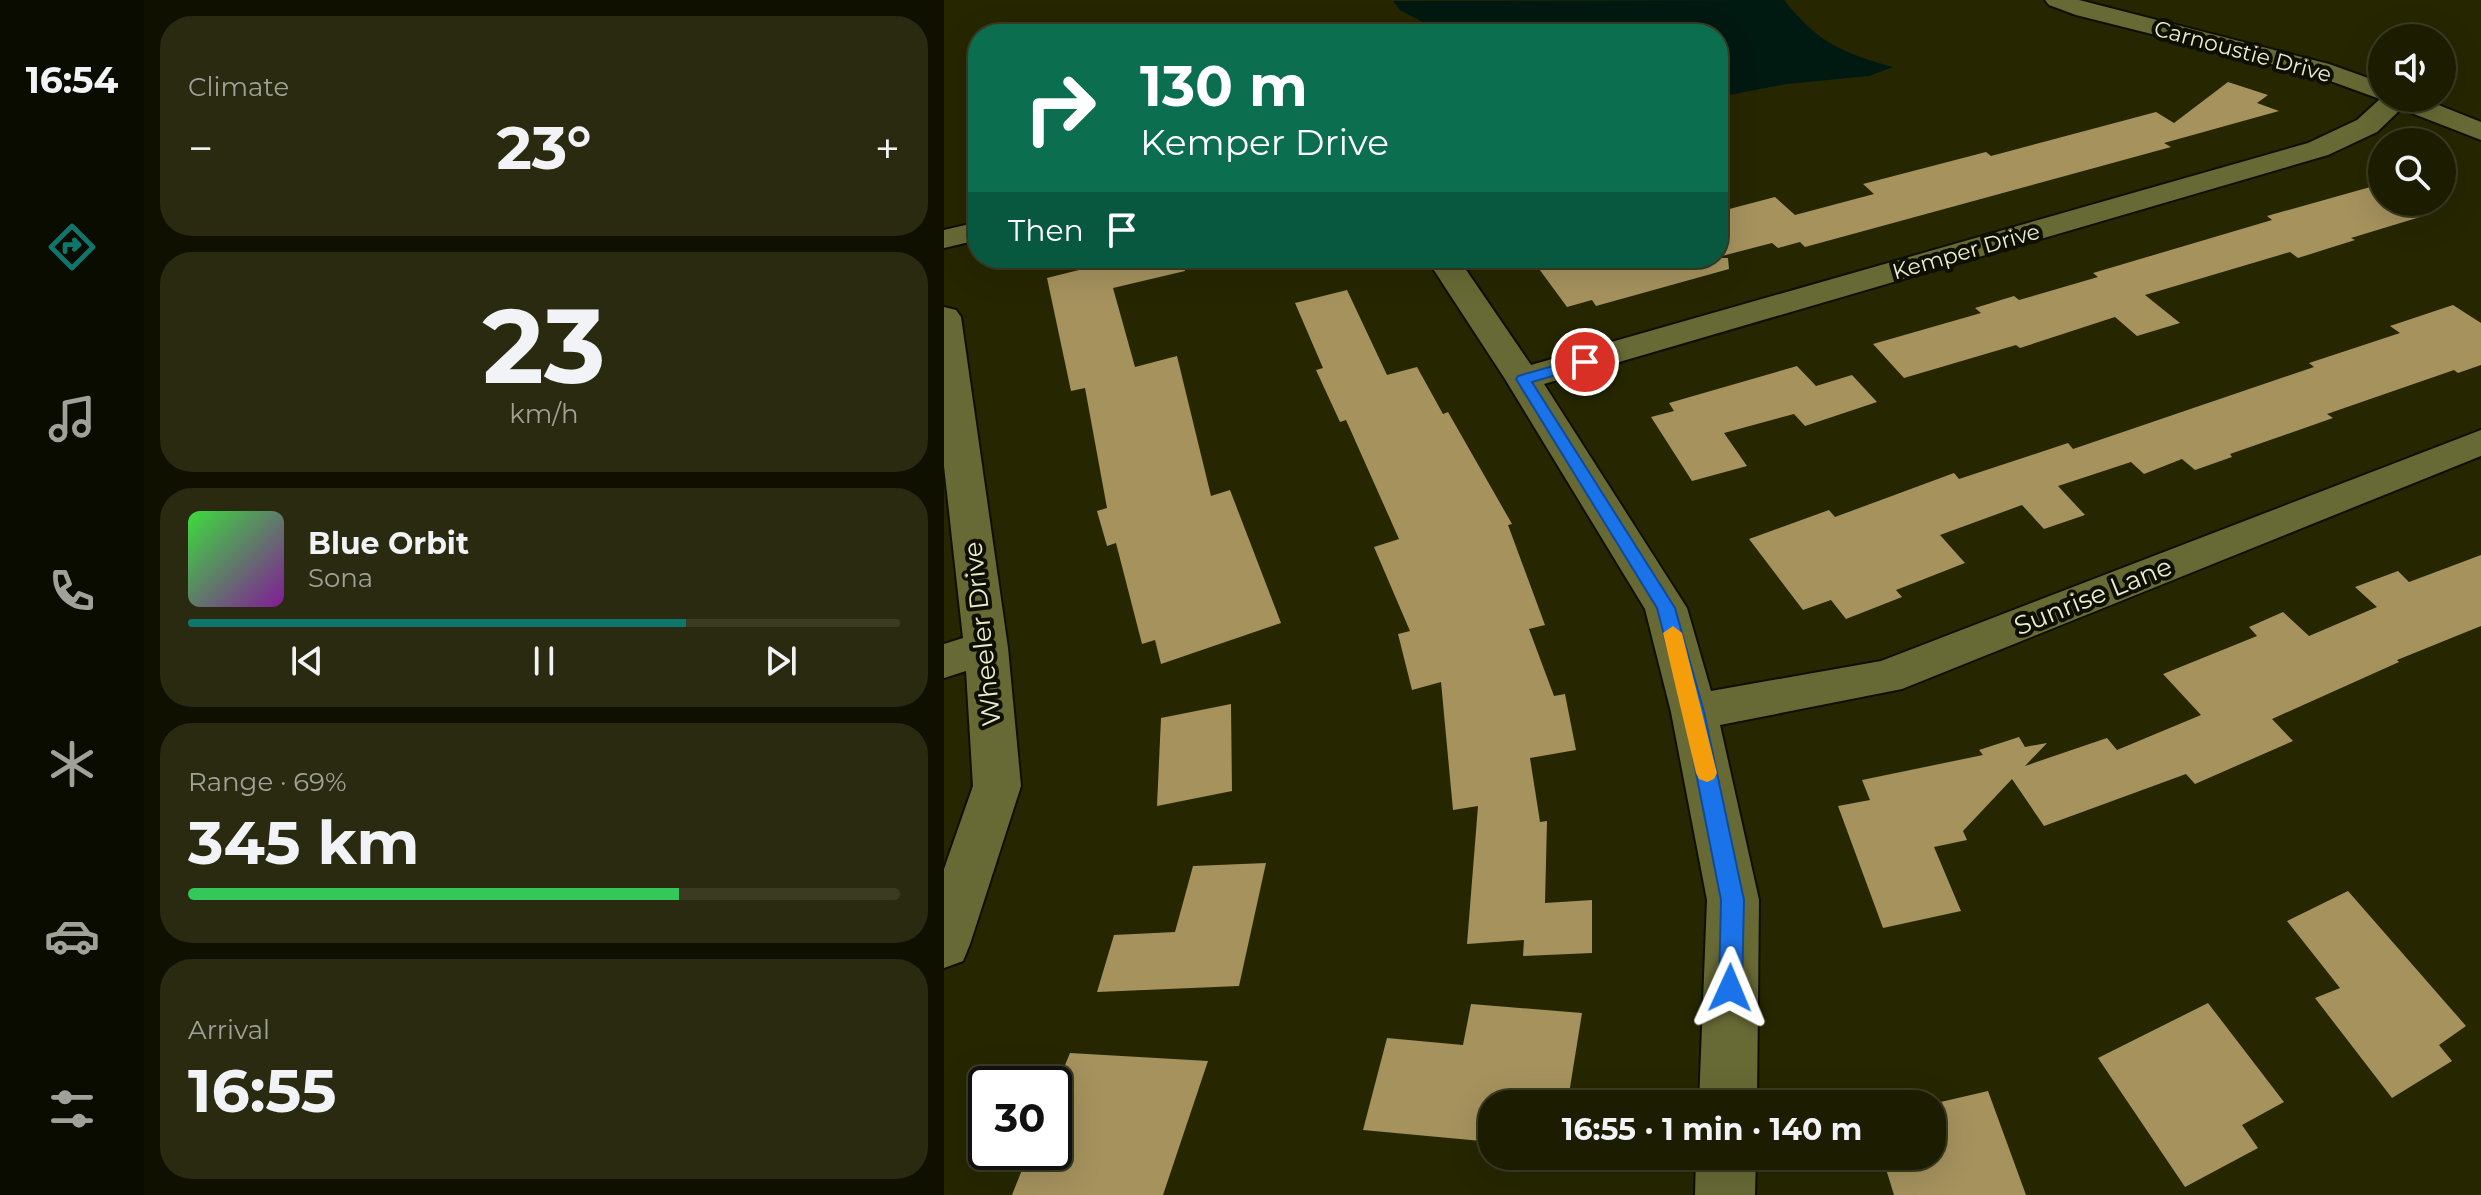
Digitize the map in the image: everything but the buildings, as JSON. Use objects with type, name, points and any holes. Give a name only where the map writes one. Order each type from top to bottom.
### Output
[{"type":"street","name":"Carnoustie Drive","points":[[2057,0],[2084,10],[2320,69],[2368,87]]},
{"type":"street","name":"Kemper Drive","points":[[1523,379],[2318,149],[2367,126],[2382,112]]},
{"type":"street","points":[[2432,112],[2481,132]]},
{"type":"street","points":[[944,239],[968,233]]},
{"type":"street","points":[[1449,268],[1523,379],[1666,608],[1694,712],[1733,900],[1728,1090]]},
{"type":"street","name":"Wheeler Drive","points":[[944,317],[986,648],[997,786],[944,944]]},
{"type":"street","name":"Sunrise Lane","points":[[1694,712],[1886,677],[2481,442]]},
{"type":"street","points":[[944,661],[986,648]]},
{"type":"street","points":[[1725,1195],[1726,1170]]},
{"type":"shaded area","points":[[1784,0],[1808,26],[1832,44],[1859,57],[1893,67],[1869,76],[1786,84],[1728,95],[1728,24],[1426,24],[1400,10],[1393,1]]},
{"type":"slow traffic","points":[[1673,633],[1707,773]]},
{"type":"route","points":[[1585,362],[1523,379],[1666,608],[1694,712],[1733,900],[1730,988]]}]
